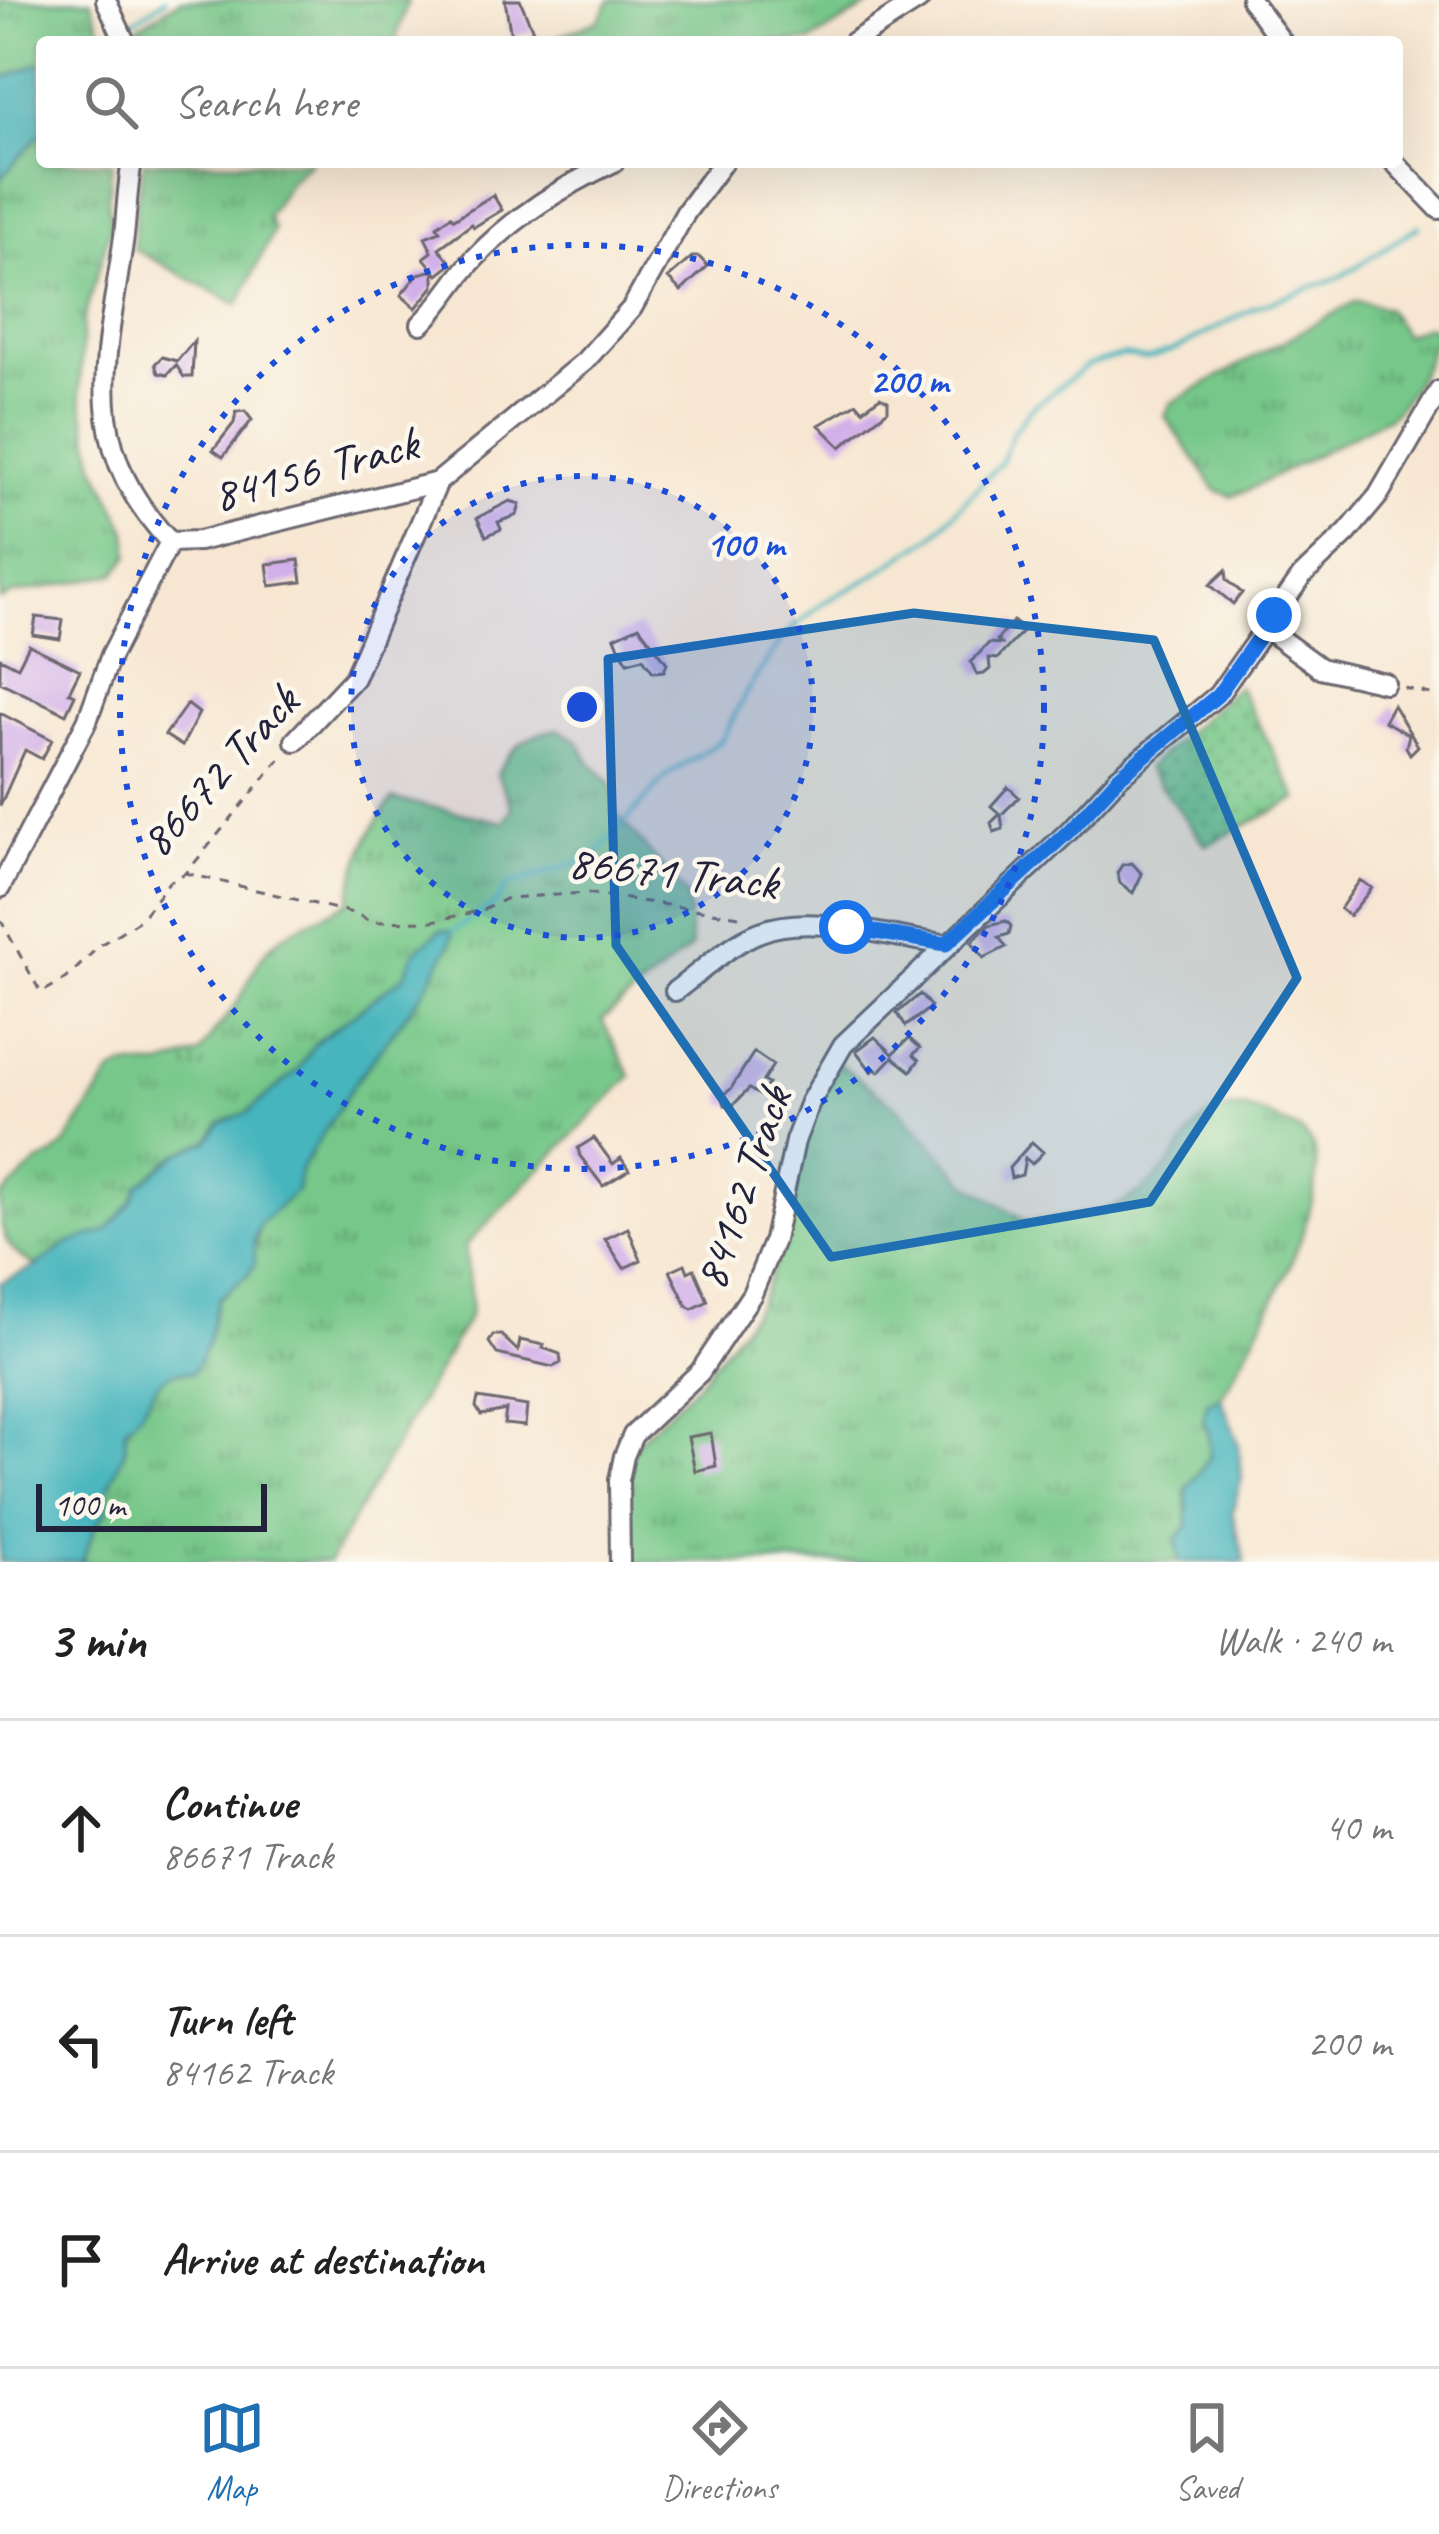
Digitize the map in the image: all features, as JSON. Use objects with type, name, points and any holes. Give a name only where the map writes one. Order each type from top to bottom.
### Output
[{"type":"street","points":[[106,0],[122,36]]},
{"type":"street","points":[[862,36],[919,0]]},
{"type":"street","points":[[1251,0],[1278,36]]},
{"type":"street","points":[[130,168],[125,232],[105,346],[107,424],[132,493],[170,542]]},
{"type":"street","points":[[421,324],[504,230],[551,194],[602,168]]},
{"type":"street","name":"84156 Track","points":[[0,888],[87,721],[111,655],[170,542],[199,541],[438,482],[585,361],[632,308],[686,212],[719,168]]},
{"type":"street","points":[[1400,168],[1439,209]]},
{"type":"street","name":"84162 Track","points":[[620,1562],[619,1480],[633,1436],[700,1372],[752,1294],[774,1240],[795,1141],[810,1102],[843,1045],[1070,830],[1119,777],[1218,695],[1302,576],[1378,496],[1439,391]]},
{"type":"street","name":"86672 Track","points":[[295,741],[354,678],[438,482]]},
{"type":"street","points":[[1265,628],[1320,668],[1385,683]]},
{"type":"street","name":"86671 Track","points":[[676,991],[757,933],[776,927],[846,927],[946,944]]},
{"type":"path","points":[[1385,683],[1439,696]]},
{"type":"path","name":"86672 Track","points":[[0,919],[41,993],[67,978],[100,945],[140,920],[295,741]]},
{"type":"path","name":"86671 Track","points":[[185,873],[357,914],[370,922],[433,921],[483,910],[507,898],[587,893],[755,919]]},
{"type":"highlighted area","points":[[914,613],[1154,640],[1297,978],[1150,1202],[831,1257],[616,945],[608,659]]},
{"type":"green space","points":[[0,0],[91,0],[100,36],[36,36],[36,65],[0,80]]},
{"type":"green space","points":[[180,0],[408,0],[397,36],[132,36],[132,31]]},
{"type":"green space","points":[[610,0],[878,0],[820,36],[560,36],[599,20]]},
{"type":"green space","points":[[36,139],[36,168],[111,168],[111,226],[83,322],[80,392],[95,464],[127,531],[130,555],[115,574],[0,600],[0,179]]},
{"type":"green space","points":[[143,168],[304,168],[267,217],[274,230],[238,305],[134,249]]},
{"type":"green space","points":[[1356,301],[1387,308],[1404,335],[1426,326],[1438,330],[1406,397],[1390,416],[1246,491],[1231,496],[1216,490],[1165,416],[1171,403]]},
{"type":"green space","points":[[1238,686],[1298,799],[1206,845],[1147,768]]},
{"type":"green space","points":[[558,729],[578,741],[612,785],[615,812],[687,896],[691,947],[602,1020],[631,1076],[465,1246],[469,1316],[329,1562],[82,1562],[95,1527],[106,1513],[109,1486],[125,1449],[126,1426],[163,1376],[192,1373],[206,1346],[218,1299],[249,1274],[260,1223],[297,1190],[299,1170],[354,1084],[423,992],[450,945],[415,952],[404,976],[315,1043],[298,1070],[247,1113],[220,1123],[208,1141],[179,1153],[138,1186],[133,1200],[107,1232],[69,1243],[37,1266],[10,1247],[1,1221],[0,1198],[66,1143],[111,1074],[126,1066],[162,1066],[200,1054],[268,949],[291,931],[349,901],[364,847],[393,799],[504,822],[512,808],[497,774],[502,765],[522,743]]},
{"type":"green space","points":[[837,1062],[898,1108],[968,1184],[1028,1222],[1105,1209],[1137,1194],[1169,1165],[1196,1128],[1218,1112],[1258,1112],[1304,1134],[1315,1156],[1315,1187],[1305,1225],[1251,1343],[1221,1397],[1207,1403],[1203,1421],[1210,1457],[1186,1490],[1188,1527],[1176,1539],[1180,1562],[628,1562],[626,1483],[631,1454],[640,1439],[698,1383],[764,1292],[782,1240],[803,1140]]},
{"type":"water","points":[[36,65],[36,139],[0,179],[0,80]]},
{"type":"water","points":[[440,930],[453,931],[450,945],[423,992],[354,1084],[300,1170],[297,1190],[260,1224],[254,1240],[255,1263],[249,1274],[218,1299],[209,1337],[192,1373],[168,1375],[126,1426],[125,1449],[109,1486],[106,1513],[95,1527],[82,1562],[0,1562],[0,1283],[37,1266],[69,1243],[107,1231],[133,1200],[138,1186],[179,1153],[208,1141],[220,1123],[247,1113],[298,1070],[315,1043],[404,976],[415,952]]},
{"type":"water","points":[[1221,1397],[1239,1445],[1242,1478],[1232,1512],[1245,1562],[1180,1562],[1176,1539],[1188,1527],[1186,1490],[1210,1457],[1203,1421],[1207,1403]]},
{"type":"building","points":[[505,0],[520,0],[533,31],[511,36]]},
{"type":"building","points":[[493,195],[502,210],[439,248],[452,264],[438,275],[424,258],[432,252],[425,237],[440,231],[437,226]]},
{"type":"building","points":[[692,257],[708,266],[681,291],[668,278]]},
{"type":"building","points":[[434,270],[434,286],[416,308],[401,295],[418,274]]},
{"type":"building","points":[[194,341],[192,377],[184,377],[176,365],[167,375],[158,373],[155,364],[162,357],[177,361]]},
{"type":"building","points":[[880,397],[888,401],[888,410],[841,447],[819,425],[857,403],[863,410]]},
{"type":"building","points":[[245,411],[252,420],[223,457],[213,450],[234,423],[236,412]]},
{"type":"building","points":[[510,501],[520,504],[517,515],[498,522],[501,529],[486,536],[477,518]]},
{"type":"building","points":[[299,560],[302,582],[270,586],[267,564]]},
{"type":"building","points":[[1226,570],[1227,580],[1242,593],[1233,604],[1210,585]]},
{"type":"building","points":[[36,617],[63,620],[60,639],[33,635]]},
{"type":"building","points":[[1013,621],[1024,630],[997,659],[989,658],[990,669],[977,675],[971,662],[989,643],[1001,644],[997,640]]},
{"type":"building","points":[[639,626],[667,663],[664,671],[653,672],[643,658],[628,662],[620,649],[615,637]]},
{"type":"building","points":[[29,645],[80,670],[69,692],[75,695],[66,714],[0,682],[0,658],[18,667]]},
{"type":"building","points":[[187,704],[199,713],[182,746],[165,735]]},
{"type":"building","points":[[1393,705],[1418,746],[1410,754],[1406,747],[1409,735],[1384,721]]},
{"type":"building","points":[[0,713],[52,740],[42,759],[25,750],[0,806]]},
{"type":"building","points":[[1008,787],[1019,797],[1001,815],[1003,829],[994,832],[991,823],[1000,814],[991,806]]},
{"type":"building","points":[[1132,863],[1142,874],[1133,893],[1120,883],[1117,873],[1122,865]]},
{"type":"building","points":[[1360,880],[1372,888],[1349,916],[1340,909]]},
{"type":"building","points":[[1006,921],[1011,926],[1009,934],[999,937],[1006,947],[984,958],[972,942],[989,925]]},
{"type":"building","points":[[920,994],[931,1007],[906,1026],[897,1013]]},
{"type":"building","points":[[875,1037],[893,1054],[909,1038],[920,1048],[913,1055],[919,1060],[911,1071],[893,1057],[879,1072],[872,1072],[856,1051]]},
{"type":"building","points":[[754,1052],[773,1065],[763,1081],[768,1084],[761,1096],[749,1089],[733,1105],[725,1105],[722,1095]]},
{"type":"building","points":[[594,1138],[613,1164],[621,1158],[629,1170],[603,1186],[578,1148]]},
{"type":"building","points":[[1032,1142],[1043,1152],[1032,1164],[1025,1158],[1022,1175],[1011,1178],[1009,1168]]},
{"type":"building","points":[[628,1228],[641,1260],[624,1268],[605,1239]]},
{"type":"building","points":[[685,1264],[688,1272],[694,1269],[708,1301],[692,1309],[670,1271]]},
{"type":"building","points":[[493,1335],[501,1335],[518,1351],[520,1340],[544,1345],[560,1354],[561,1363],[553,1367],[497,1354],[489,1342]]},
{"type":"building","points":[[478,1398],[527,1406],[525,1426],[504,1424],[506,1410],[481,1415]]},
{"type":"building","points":[[711,1433],[716,1466],[695,1471],[688,1437]]},
{"type":"waterway","points":[[129,24],[165,0]]},
{"type":"waterway","points":[[453,931],[495,904],[507,886],[592,858],[669,774],[722,740],[747,691],[784,636],[823,603],[933,536],[1001,462],[1013,432],[1029,410],[1088,365],[1123,355],[1147,359],[1179,348],[1256,307],[1342,276],[1419,226]]},
{"type":"route","points":[[846,927],[946,944],[1070,830],[1119,777],[1218,695],[1274,615]]}]
